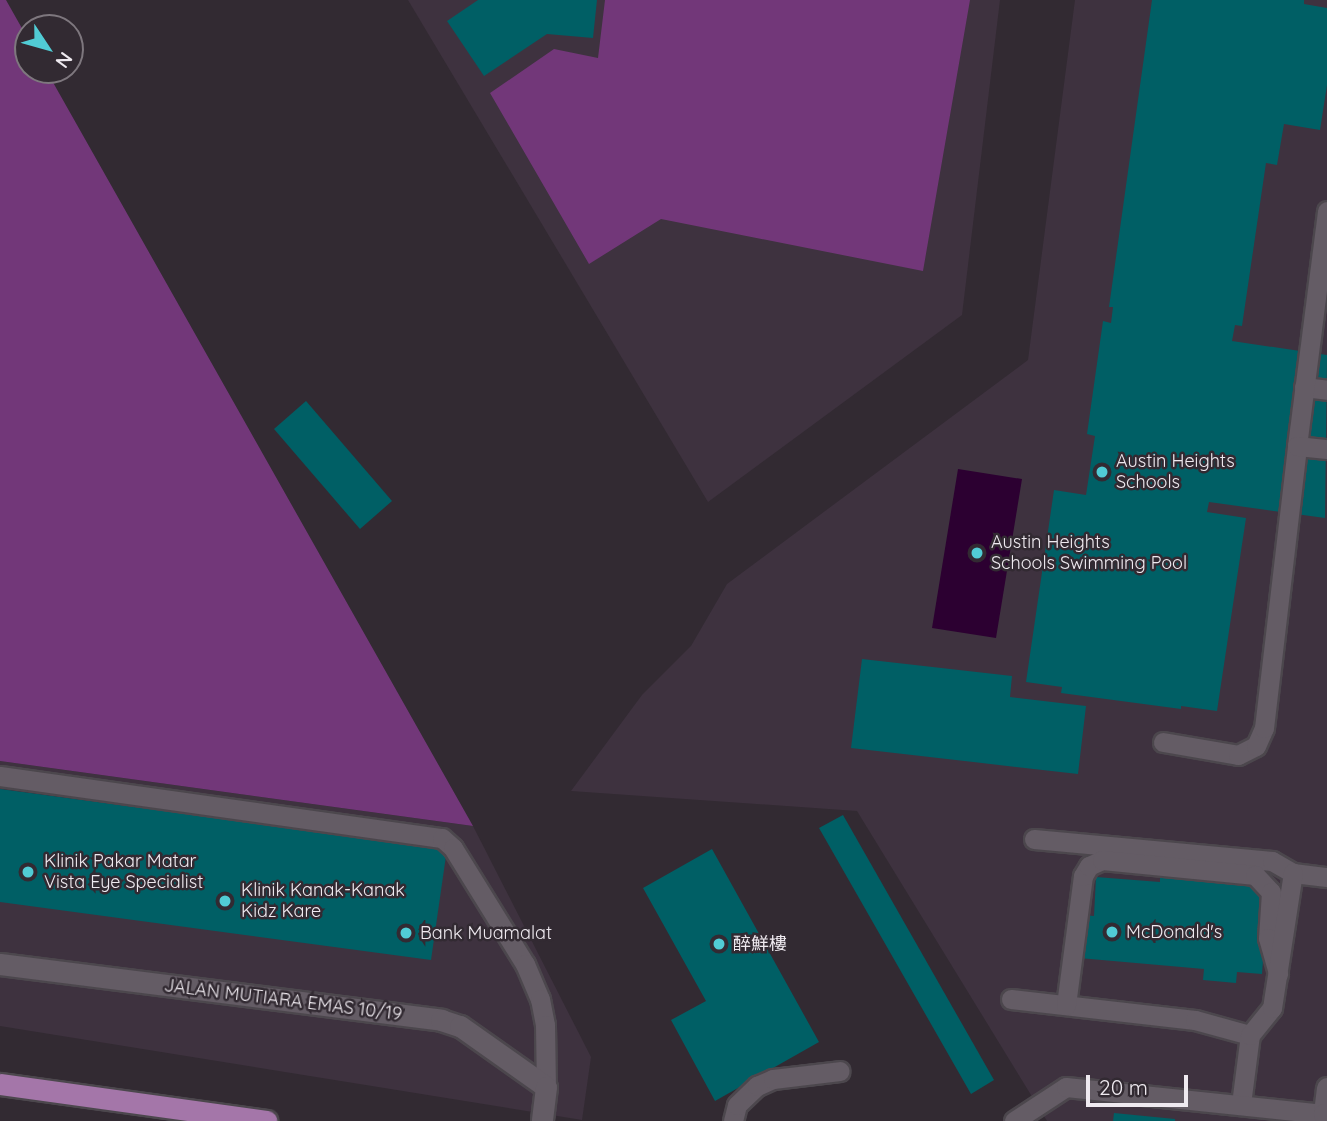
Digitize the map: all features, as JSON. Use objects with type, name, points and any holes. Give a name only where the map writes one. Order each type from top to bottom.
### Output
[{"type":"main road","points":[[0,1084],[227,1118],[266,1121]]},
{"type":"street","name":"JALAN MUTIARA EMAS 10/19","points":[[0,964],[441,1020],[460,1026],[546,1087]]},
{"type":"street","points":[[542,1121],[546,1087]]},
{"type":"street","points":[[1326,1114],[1327,1088]]},
{"type":"lane","points":[[1163,742],[1238,755],[1256,746],[1264,728],[1327,211]]},
{"type":"lane","points":[[1304,387],[1327,390]]},
{"type":"lane","points":[[1297,446],[1327,449]]},
{"type":"lane","points":[[0,775],[442,838],[453,848],[525,964],[540,999],[545,1025],[546,1087]]},
{"type":"lane","points":[[1034,839],[1272,861],[1293,873],[1327,877]]},
{"type":"lane","points":[[1066,1005],[1083,876],[1089,866],[1102,860],[1255,875],[1271,892],[1268,939],[1278,974]]},
{"type":"lane","points":[[1241,1104],[1250,1035],[1272,1008],[1293,873]]},
{"type":"lane","points":[[1011,999],[1195,1020],[1250,1035]]},
{"type":"lane","points":[[733,1121],[737,1105],[757,1086],[773,1080],[840,1071]]},
{"type":"lane","points":[[1014,1121],[1066,1087],[1326,1114]]},
{"type":"shaded area","points":[[0,0],[6,0],[14,14],[14,84],[54,84],[473,826],[0,761]]},
{"type":"shaded area","points":[[408,0],[1000,0],[962,315],[708,502]]},
{"type":"shaded area","points":[[605,0],[970,0],[923,271],[661,219],[589,264],[490,93],[554,49],[598,58]]},
{"type":"shaded area","name":"Austin Heights Schools","points":[[1075,0],[1327,0],[1327,1121],[1047,1121],[857,811],[571,791],[642,695],[691,646],[727,584],[1028,360]]},
{"type":"shaded area","name":"Austin Heights Schools Swimming Pool","points":[[958,469],[1022,479],[996,638],[932,628]]},
{"type":"shaded area","points":[[0,761],[473,826],[591,1057],[582,1120],[0,1026]]},
{"type":"building","points":[[478,0],[597,0],[593,38],[547,34],[484,76],[447,21]]},
{"type":"building","points":[[1152,0],[1304,0],[1304,4],[1327,8],[1327,85],[1320,130],[1284,124],[1277,165],[1266,163],[1242,326],[1235,325],[1232,341],[1327,355],[1325,518],[1209,502],[1207,512],[1246,518],[1217,711],[1181,706],[1181,709],[1061,693],[1062,687],[1026,682],[1054,490],[1086,495],[1095,436],[1087,434],[1103,321],[1111,323],[1113,307],[1109,307]]},
{"type":"building","points":[[306,401],[392,501],[360,529],[274,429]]},
{"type":"building","points":[[862,659],[1012,676],[1010,697],[1086,706],[1078,774],[851,748]]},
{"type":"building","points":[[0,789],[447,849],[431,960],[0,902]]},
{"type":"building","points":[[843,815],[994,1080],[971,1094],[819,828]]},
{"type":"building","name":"醉鮮樓","points":[[712,849],[819,1042],[715,1101],[671,1020],[706,1001],[643,888]]},
{"type":"building","points":[[1215,867],[1268,892],[1262,974],[1237,972],[1236,983],[1203,980],[1204,969],[1079,958],[1083,915],[1094,916],[1096,877],[1160,882],[1160,872],[1195,875],[1194,879],[1214,882]]},
{"type":"building","points":[[1114,1113],[1175,1119],[1175,1121],[1113,1121]]},
{"type":"place","name":"Austin Heights Schools","points":[[1102,472]]},
{"type":"place","name":"Austin Heights Schools Swimming Pool","points":[[977,553]]},
{"type":"place","name":"Klinik Pakar Matar Vista Eye Specialist","points":[[28,872]]},
{"type":"place","name":"Klinik Kanak-Kanak Kidz Kare","points":[[225,901]]},
{"type":"place","name":"McDonald's","points":[[1112,932]]},
{"type":"place","name":"Bank Muamalat","points":[[406,933]]},
{"type":"place","name":"醉鮮樓","points":[[719,944]]}]
